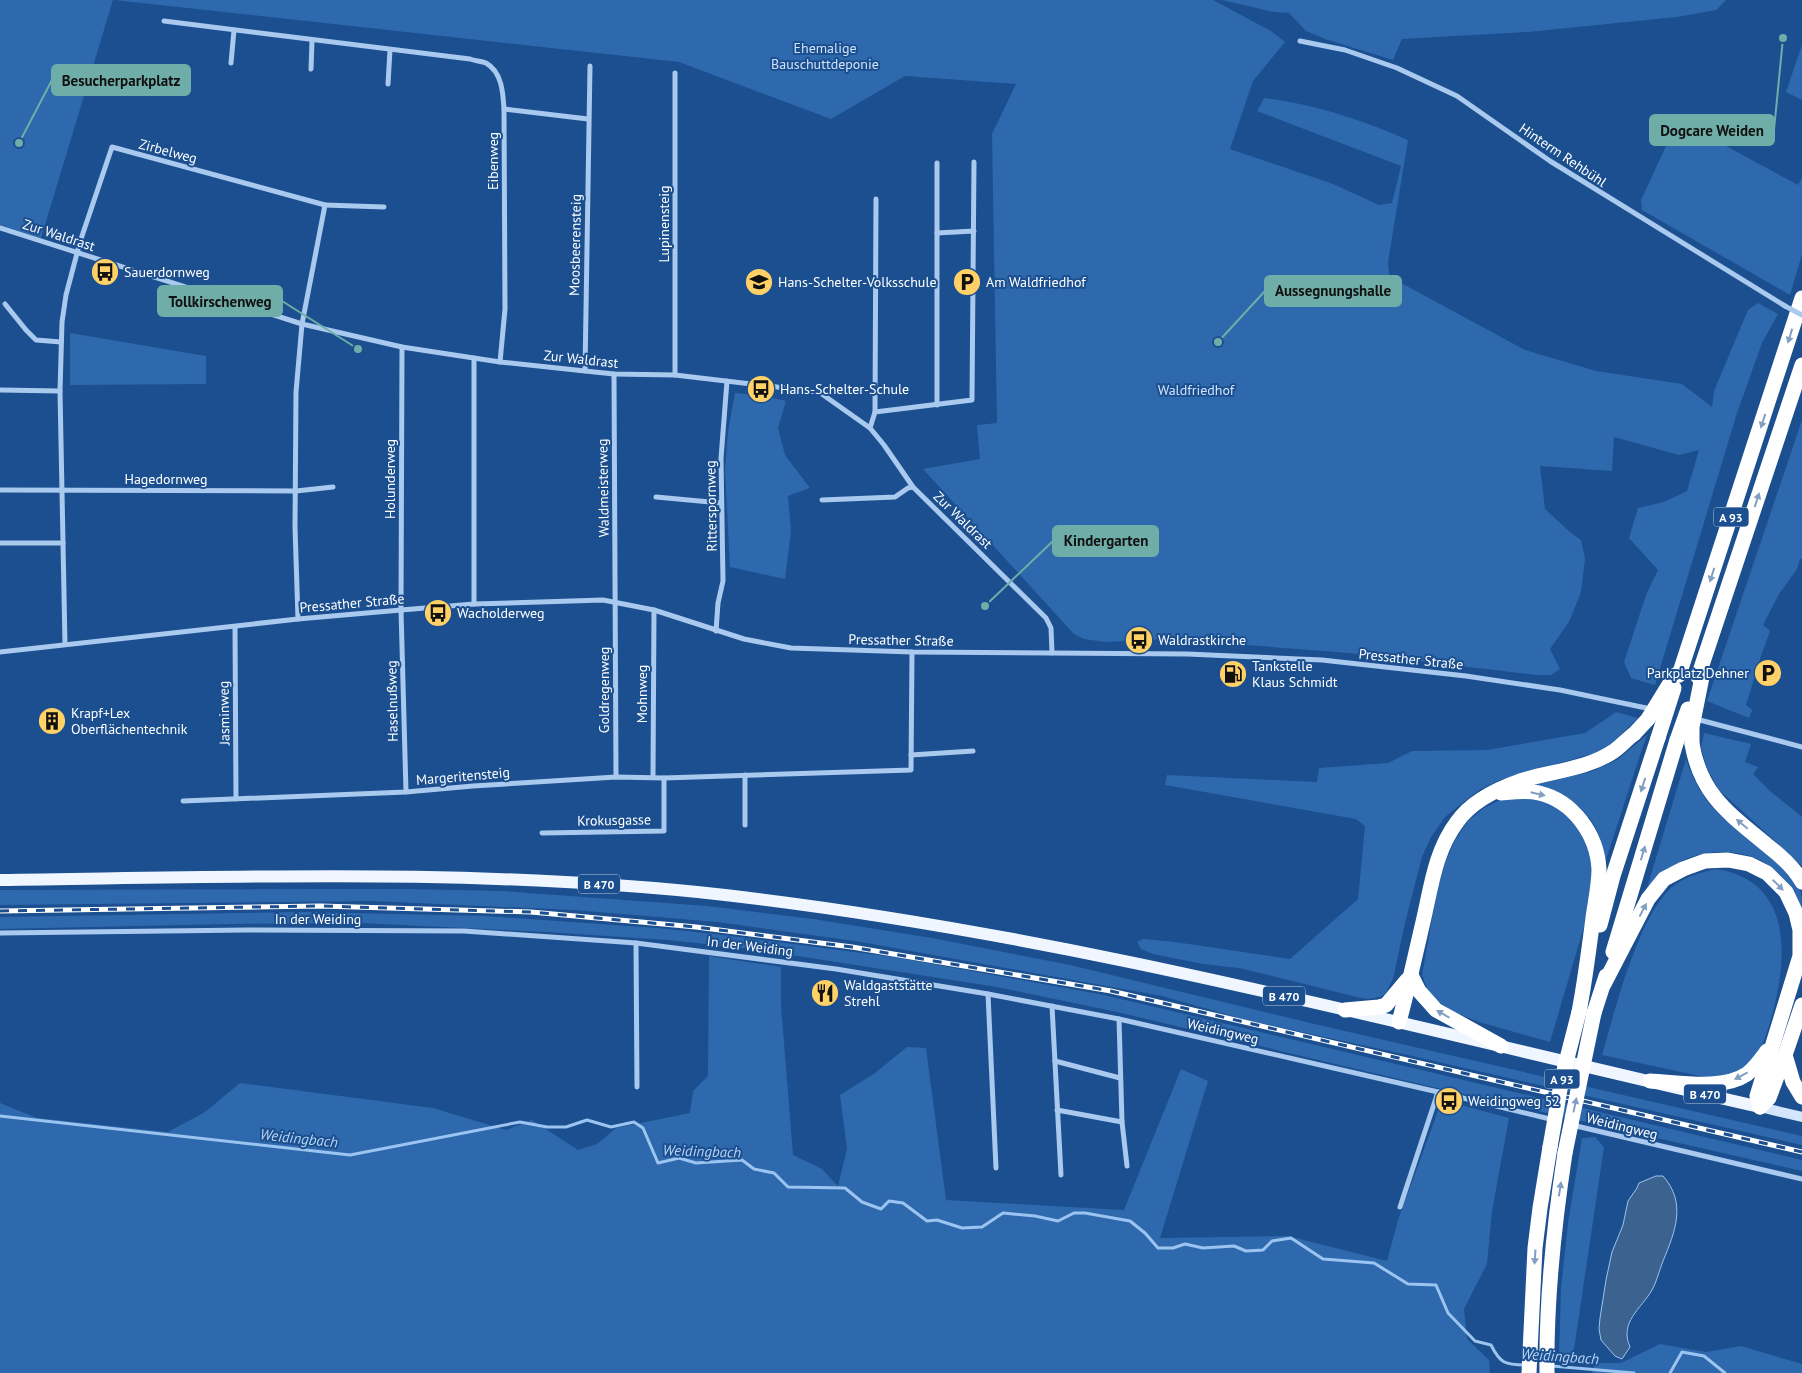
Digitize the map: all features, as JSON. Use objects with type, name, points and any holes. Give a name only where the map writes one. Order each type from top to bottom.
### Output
[{"type":"highway","name":"A 93","points":[[1529,1373],[1535,1248],[1540,1208],[1562,1078],[1583,990],[1613,876],[1677,675],[1684,659],[1802,298]]},
{"type":"highway","name":"A 93","points":[[1547,1373],[1547,1344],[1558,1202],[1565,1153],[1594,1013],[1684,742],[1708,646],[1802,365]]},
{"type":"highway","points":[[1399,1022],[1435,867],[1446,838],[1458,821],[1470,807],[1490,794],[1519,781],[1586,764],[1614,751],[1648,720],[1677,675]]},
{"type":"highway","points":[[1684,742],[1707,788],[1721,806],[1781,856],[1798,874],[1802,882]]},
{"type":"highway","points":[[1490,794],[1514,791],[1539,793],[1565,805],[1582,821],[1594,844],[1598,868],[1583,990]]},
{"type":"highway","points":[[1604,984],[1648,899],[1664,879],[1683,869],[1705,861],[1728,860],[1749,864],[1767,874],[1786,892],[1796,913],[1800,930],[1800,956],[1757,1096],[1760,1107],[1769,1098],[1802,1005]]},
{"type":"highway","points":[[1345,1010],[1386,1005],[1411,975]]},
{"type":"highway","points":[[1411,975],[1419,991],[1436,1010],[1500,1046]]},
{"type":"highway","points":[[1650,1081],[1719,1084],[1733,1080],[1746,1074],[1758,1064],[1774,1042]]},
{"type":"highway","points":[[1785,1055],[1793,1082],[1802,1097]]},
{"type":"main road","name":"B 470","points":[[0,880],[279,876],[411,876],[521,879],[605,884],[721,895],[825,908],[1003,937],[1161,969],[1399,1022],[1760,1107]]},
{"type":"main road","points":[[1760,1107],[1802,1117]]},
{"type":"street","name":"Eibenweg","points":[[164,21],[470,59],[485,63],[496,72],[503,93],[504,109],[505,309],[500,362]]},
{"type":"street","points":[[231,63],[234,30]]},
{"type":"street","points":[[311,69],[312,40]]},
{"type":"street","name":"Hinterm Rehbühl","points":[[1300,41],[1345,50],[1397,68],[1457,96],[1559,166],[1802,315]]},
{"type":"street","points":[[388,84],[390,50]]},
{"type":"street","name":"Moosbeerensteig","points":[[585,371],[590,66]]},
{"type":"street","name":"Lupinensteig","points":[[675,74],[675,375]]},
{"type":"street","points":[[504,109],[588,119]]},
{"type":"street","name":"Zirbelweg","points":[[78,252],[112,147],[325,205],[384,207]]},
{"type":"street","points":[[876,412],[972,400],[974,162]]},
{"type":"street","points":[[937,163],[937,405]]},
{"type":"street","points":[[870,428],[876,412],[876,199]]},
{"type":"street","points":[[298,619],[295,527],[296,392],[302,324],[325,205]]},
{"type":"street","name":"Zur Waldrast","points":[[0,228],[302,324],[402,348],[500,362],[585,371],[614,374],[675,375],[819,392],[870,428],[913,487],[1046,618],[1051,628],[1052,652]]},
{"type":"street","points":[[937,234],[974,232]]},
{"type":"street","points":[[65,644],[60,391],[61,342],[66,295],[78,252]]},
{"type":"street","points":[[5,304],[36,340],[61,342]]},
{"type":"street","name":"Holunderweg","points":[[401,610],[402,348]]},
{"type":"street","points":[[474,358],[474,604]]},
{"type":"street","name":"Waldmeisterweg","points":[[614,374],[616,602]]},
{"type":"street","name":"Ritterspornweg","points":[[716,631],[718,603],[723,582],[721,458],[727,381]]},
{"type":"street","points":[[0,390],[60,391]]},
{"type":"street","name":"Hagedornweg","points":[[0,490],[296,490],[333,487]]},
{"type":"street","points":[[822,500],[895,497],[908,488],[913,487]]},
{"type":"street","points":[[656,497],[721,503]]},
{"type":"street","points":[[0,542],[63,543]]},
{"type":"street","name":"Pressather Straße","points":[[0,652],[298,619],[474,604],[581,600],[616,602],[654,610],[744,640],[791,648],[912,652],[1202,655],[1336,662],[1466,676],[1560,690],[1675,713]]},
{"type":"street","name":"Goldregenweg","points":[[616,602],[616,777]]},
{"type":"street","name":"Haselnußweg","points":[[401,610],[406,792]]},
{"type":"street","name":"Mohnweg","points":[[653,777],[654,610]]},
{"type":"street","name":"Jasminweg","points":[[235,627],[236,799]]},
{"type":"street","points":[[912,652],[911,755],[973,751]]},
{"type":"street","points":[[1682,715],[1802,747]]},
{"type":"street","name":"Margeritensteig","points":[[183,801],[406,792],[616,777],[664,778],[911,770],[911,755]]},
{"type":"street","points":[[745,775],[745,825]]},
{"type":"street","name":"Krokusgasse","points":[[542,833],[664,831],[664,778]]},
{"type":"street","name":"In der Weiding","points":[[0,933],[248,930],[464,931],[636,943],[800,964],[861,974]]},
{"type":"street","points":[[636,943],[636,1087]]},
{"type":"street","name":"Weidingweg","points":[[861,974],[988,994],[1120,1019],[1556,1121]]},
{"type":"street","points":[[988,994],[996,1168]]},
{"type":"street","points":[[1052,1006],[1061,1175]]},
{"type":"street","points":[[1120,1019],[1122,1122],[1127,1166]]},
{"type":"street","points":[[1055,1061],[1120,1078]]},
{"type":"street","points":[[1400,1207],[1438,1092]]},
{"type":"street","points":[[1057,1110],[1122,1122]]},
{"type":"street","name":"Weidingweg","points":[[1566,1124],[1802,1179]]},
{"type":"green space","points":[[0,0],[113,0],[41,238],[0,225]]},
{"type":"green space","name":"Waldfriedhof","points":[[114,0],[1213,0],[1271,31],[1285,42],[1253,81],[1230,149],[1333,184],[1379,205],[1392,203],[1401,166],[1257,111],[1264,98],[1301,104],[1338,114],[1408,140],[1388,262],[1389,274],[1403,284],[1525,350],[1596,371],[1682,384],[1712,407],[1714,391],[1748,310],[1758,303],[1778,314],[1762,343],[1737,413],[1655,685],[1631,678],[1624,662],[1646,595],[1658,570],[1629,538],[1638,508],[1664,502],[1687,491],[1699,450],[1679,455],[1614,437],[1612,471],[1540,466],[1545,509],[1581,540],[1585,559],[1581,592],[1569,622],[1550,649],[1560,669],[1551,675],[1536,675],[1349,653],[1167,639],[1105,642],[1084,639],[1074,634],[923,469],[980,459],[977,425],[997,423],[992,134],[1016,84],[905,76],[831,119],[679,62]]},
{"type":"green space","points":[[1222,0],[1726,0],[1716,10],[1677,17],[1528,32],[1402,39],[1393,60],[1325,39],[1306,31],[1289,13],[1273,12]]},
{"type":"green space","points":[[1802,45],[1802,100],[1786,92]]},
{"type":"green space","points":[[1678,120],[1798,185],[1802,178],[1802,254],[1790,295],[1642,210],[1641,200]]},
{"type":"green space","points":[[70,333],[206,356],[206,384],[70,385]]},
{"type":"green space","points":[[735,393],[759,395],[786,401],[778,428],[785,455],[810,488],[788,496],[791,531],[785,579],[730,567],[725,470],[728,432]]},
{"type":"green space","points":[[1802,420],[1802,559],[1800,559],[1797,569],[1779,594],[1763,625],[1770,631],[1746,705],[1752,710],[1749,718],[1707,701]]},
{"type":"green space","points":[[1616,712],[1638,718],[1611,744],[1595,753],[1500,780],[1479,790],[1445,817],[1431,837],[1422,857],[1393,979],[1385,994],[1380,997],[1361,998],[1239,968],[1203,964],[1153,954],[1141,949],[1137,942],[1143,939],[1175,942],[1290,959],[1358,899],[1365,826],[1356,819],[1165,785],[1167,775],[1317,782],[1319,768],[1388,763],[1412,751],[1487,750],[1585,733]]},
{"type":"green space","points":[[1704,733],[1751,744],[1745,762],[1758,767],[1753,774],[1770,791],[1802,817],[1802,866],[1718,789],[1707,768],[1701,747]]},
{"type":"green space","points":[[1648,734],[1604,866],[1600,839],[1596,828],[1583,810],[1565,797],[1534,785],[1590,772],[1617,760]]},
{"type":"green space","points":[[1686,759],[1697,786],[1714,809],[1775,859],[1795,881],[1801,893],[1802,912],[1772,868],[1749,856],[1736,853],[1708,853],[1682,861],[1671,867],[1646,891]]},
{"type":"green space","points":[[1515,797],[1538,799],[1565,812],[1582,831],[1593,866],[1585,923],[1550,1042],[1479,1022],[1451,1011],[1429,994],[1422,975],[1437,891],[1445,863],[1455,840],[1468,821],[1484,808],[1502,799]]},
{"type":"green space","points":[[1716,869],[1744,878],[1763,892],[1775,913],[1781,937],[1781,964],[1777,992],[1761,1049],[1754,1060],[1738,1073],[1709,1078],[1602,1055],[1621,988],[1640,938],[1651,916],[1663,897],[1676,884],[1695,875]]},
{"type":"green space","points":[[406,889],[502,891],[707,906],[813,919],[932,938],[1070,965],[1323,1026],[1802,1136],[1802,1145],[1246,1020],[1162,996],[861,942],[717,922],[574,910],[372,901],[0,905],[0,890]]},
{"type":"green space","points":[[304,912],[485,916],[657,928],[900,958],[1104,995],[1802,1160],[1802,1171],[1424,1085],[1117,1012],[997,987],[752,949],[667,940],[359,923],[0,929],[0,917]]},
{"type":"green space","points":[[709,956],[781,967],[781,1005],[793,1155],[822,1169],[838,1186],[847,1149],[840,1095],[875,1073],[907,1047],[926,1048],[946,1200],[1124,1210],[1181,1069],[1208,1081],[1160,1238],[1288,1236],[1387,1261],[1398,1220],[1442,1100],[1509,1118],[1492,1211],[1487,1264],[1464,1309],[1467,1339],[1489,1360],[1490,1373],[0,1373],[0,1103],[37,1118],[168,1132],[205,1112],[240,1083],[433,1108],[506,1130],[532,1120],[578,1150],[597,1144],[616,1128],[690,1113],[693,1091],[708,1076]]},
{"type":"green space","points":[[1595,1137],[1604,1147],[1573,1356],[1559,1356],[1561,1289],[1568,1223],[1582,1138]]},
{"type":"green space","points":[[1660,1344],[1706,1352],[1741,1346],[1802,1364],[1802,1373],[1592,1373],[1595,1363],[1621,1363]]},
{"type":"shaded area","points":[[1656,1176],[1663,1176],[1675,1197],[1677,1207],[1675,1228],[1654,1287],[1629,1323],[1627,1338],[1630,1347],[1622,1359],[1615,1356],[1601,1340],[1599,1329],[1606,1280],[1612,1252],[1623,1225],[1628,1201],[1639,1183]]},
{"type":"waterway","name":"Weidingbach","points":[[0,1116],[350,1155],[520,1122],[547,1127],[566,1127],[587,1120],[611,1127],[634,1122],[643,1128],[658,1163],[679,1158],[696,1163],[742,1160],[754,1169],[774,1173],[788,1187],[845,1188],[862,1202],[881,1209],[889,1201],[903,1203],[927,1221],[937,1220],[962,1228],[982,1227],[1003,1213],[1035,1216],[1058,1221],[1074,1213],[1085,1213],[1130,1221],[1145,1233],[1158,1248],[1173,1248],[1185,1244],[1203,1248],[1234,1246],[1246,1251],[1263,1250],[1272,1241],[1291,1238],[1323,1259],[1374,1263],[1408,1284],[1436,1285],[1448,1313],[1475,1341],[1491,1345],[1497,1356],[1504,1362],[1525,1365]]},
{"type":"waterway","name":"Weidingbach","points":[[1670,1373],[1682,1352],[1704,1356],[1725,1373]]},
{"type":"waterway","name":"Weidingbach","points":[[1552,1366],[1634,1373]]},
{"type":"railway","points":[[0,911],[320,906],[531,912],[696,927],[852,947],[1111,991],[1802,1152]]},
{"type":"place","name":"Dogcare Weiden","points":[[1783,38]]},
{"type":"place","name":"Besucherparkplatz","points":[[19,143]]},
{"type":"place","name":"Sauerdornweg","points":[[105,272]]},
{"type":"place","name":"Hans-Schelter-Volksschule","points":[[759,282]]},
{"type":"place","name":"Am Waldfriedhof","points":[[967,282]]},
{"type":"place","name":"Aussegnungshalle","points":[[1218,342]]},
{"type":"place","name":"Tollkirschenweg","points":[[358,349]]},
{"type":"place","name":"Hans-Schelter-Schule","points":[[761,389]]},
{"type":"place","name":"Kindergarten","points":[[985,606]]},
{"type":"place","name":"Wacholderweg","points":[[438,613]]},
{"type":"place","name":"Waldrastkirche","points":[[1139,640]]},
{"type":"place","name":"Parkplatz Dehner","points":[[1768,673]]},
{"type":"place","name":"Tankstelle Klaus Schmidt","points":[[1233,674]]},
{"type":"place","name":"Krapf+Lex Oberflächentechnik","points":[[52,721]]},
{"type":"place","name":"Waldgaststätte Strehl","points":[[825,993]]},
{"type":"place","name":"Weidingweg 52","points":[[1449,1101]]},
{"type":"park label","name":"Ehemalige Bauschuttdeponie","points":[[825,56]]}]
